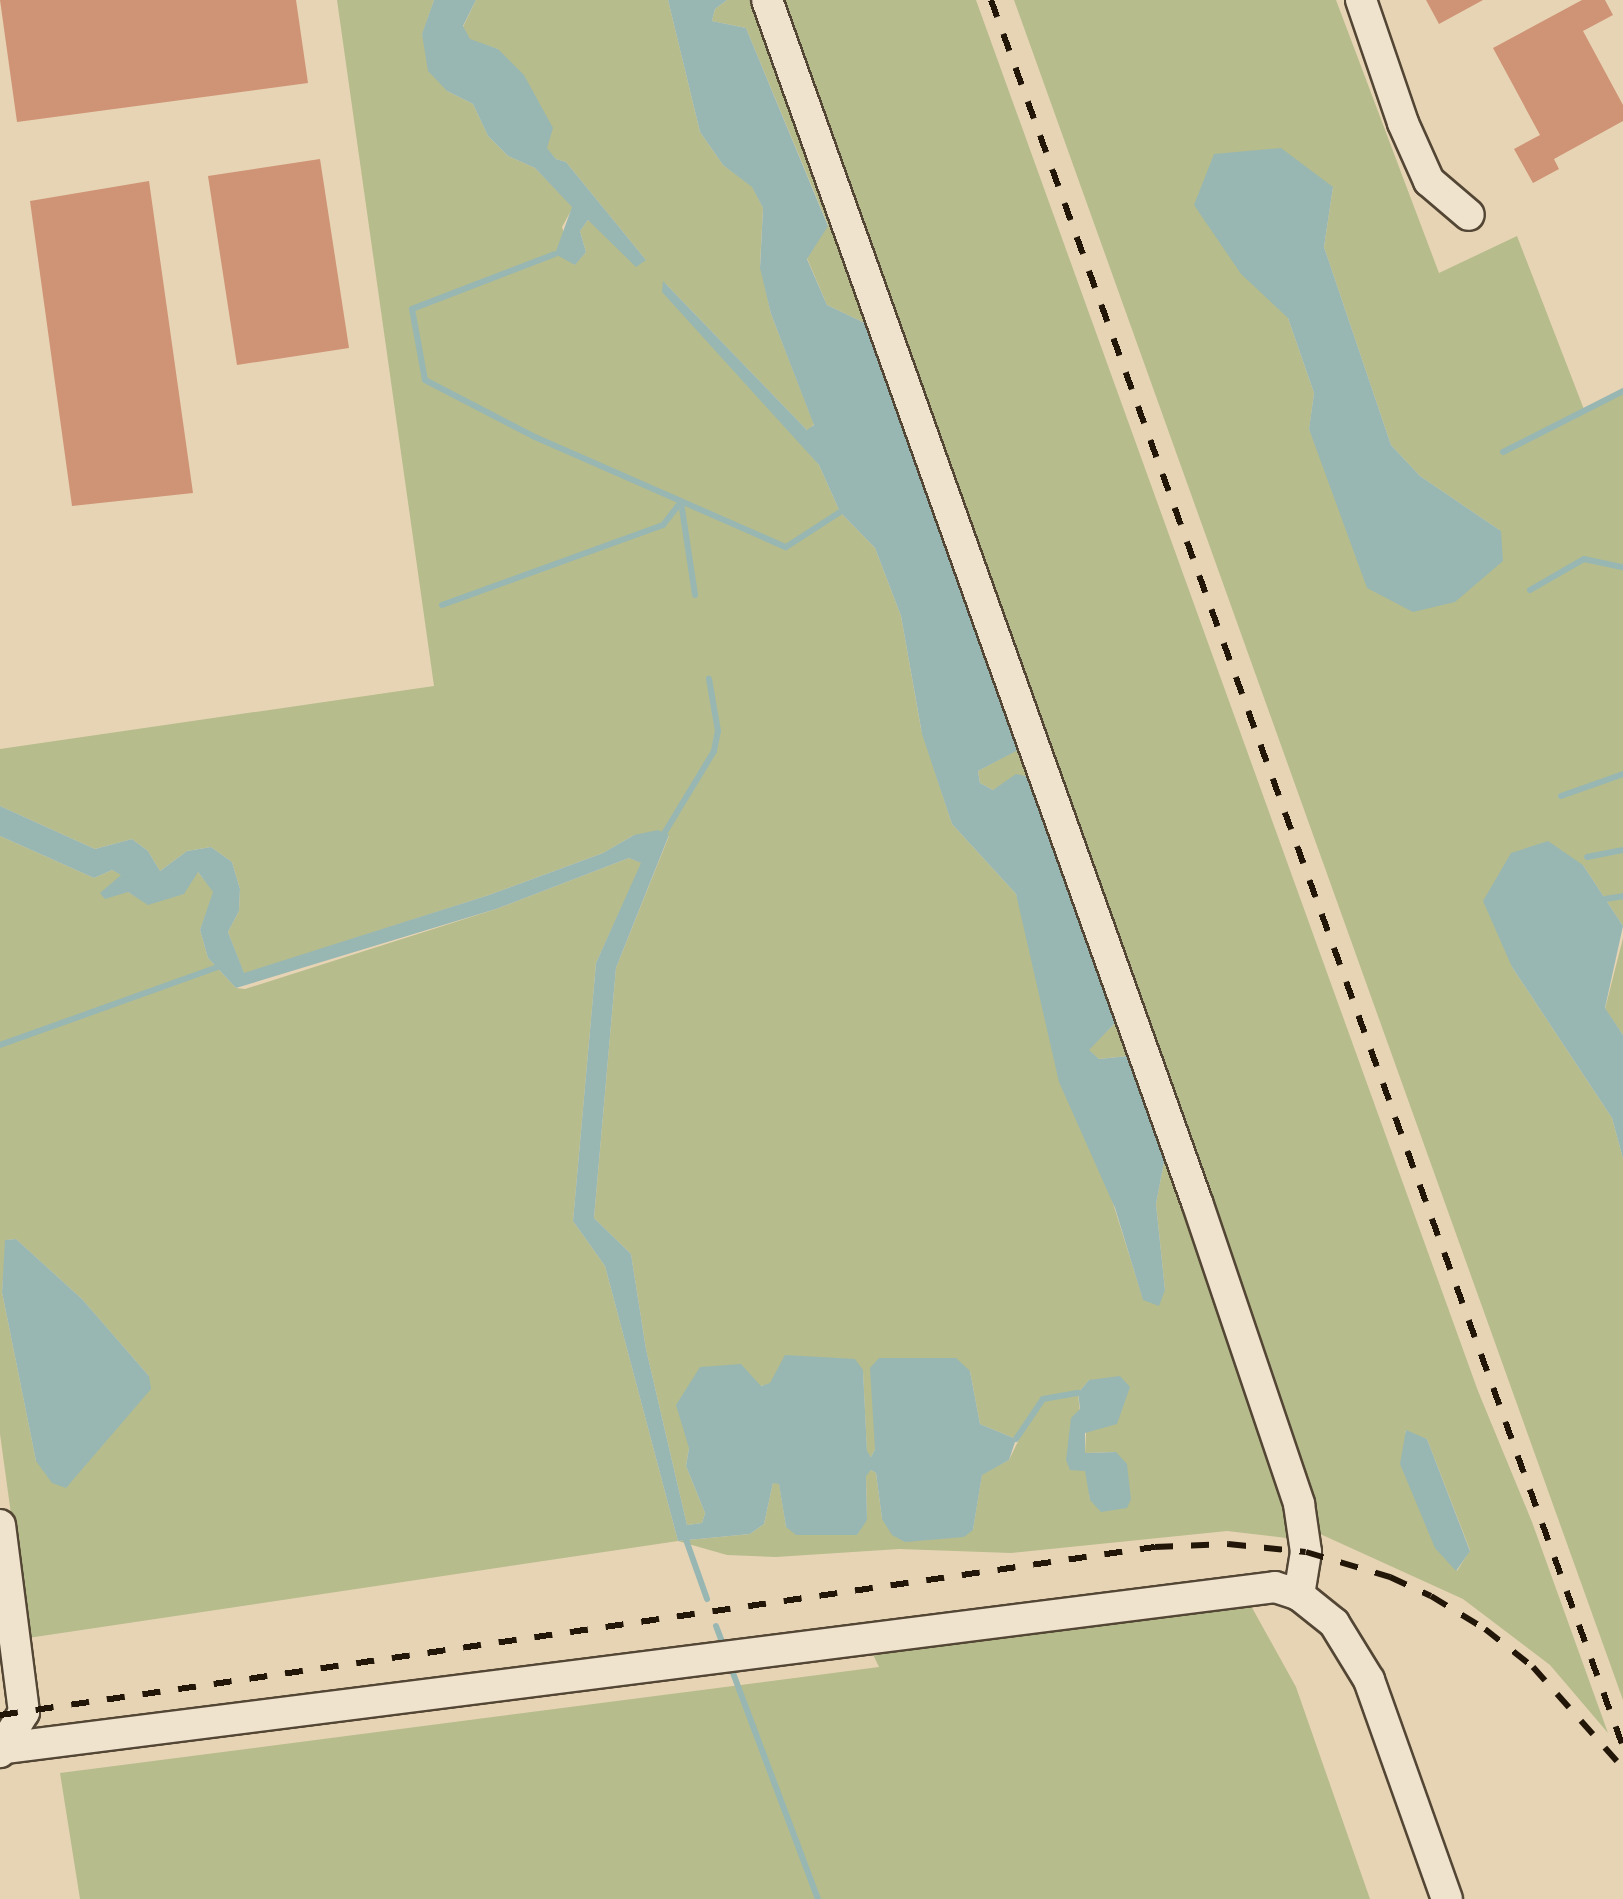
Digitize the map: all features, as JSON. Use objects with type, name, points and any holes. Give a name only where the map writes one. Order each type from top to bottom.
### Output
[{"type":"street","points":[[767,0],[1191,1183],[1299,1504],[1306,1552],[1300,1595]]},
{"type":"street","points":[[1361,0],[1404,124],[1430,181],[1469,214]]},
{"type":"street","points":[[0,1525],[24,1712],[2,1750]]},
{"type":"street","points":[[2,1750],[1276,1587],[1300,1595],[1334,1623],[1369,1680],[1448,1899]]},
{"type":"green space","points":[[337,0],[434,0],[422,35],[447,91],[473,104],[488,136],[508,156],[535,168],[573,207],[562,227],[574,265],[586,252],[580,231],[588,220],[646,260],[566,162],[556,159],[546,148],[498,49],[470,40],[463,27],[476,0],[668,0],[700,132],[723,165],[752,186],[763,208],[760,264],[771,314],[814,424],[808,431],[664,282],[819,465],[840,512],[875,548],[901,616],[921,729],[952,824],[1016,894],[1143,1299],[1165,1290],[1156,1204],[1165,1157],[1231,1331],[1295,1539],[1227,1531],[1011,1553],[899,1549],[776,1557],[727,1555],[678,1541],[750,1534],[764,1524],[773,1483],[779,1483],[786,1527],[867,1520],[866,1475],[871,1470],[876,1473],[882,1519],[973,1530],[982,1474],[1009,1460],[1029,1419],[1045,1400],[1078,1395],[1090,1500],[1116,1452],[1085,1453],[1089,1380],[1078,1393],[1043,1399],[1027,1418],[1016,1439],[980,1424],[970,1371],[875,1449],[871,1457],[867,1452],[863,1371],[770,1384],[760,1386],[689,1448],[686,1466],[705,1513],[702,1523],[687,1525],[646,1349],[631,1254],[594,1218],[616,968],[669,836],[634,835],[603,853],[489,895],[244,974],[228,932],[239,911],[240,889],[232,862],[211,847],[187,851],[160,871],[148,851],[132,839],[95,849],[0,806],[0,749],[434,686]]},
{"type":"green space","points":[[727,0],[755,0],[871,326],[827,305],[807,258],[828,225],[746,28],[712,21],[715,9]]},
{"type":"green space","points":[[776,0],[976,0],[1478,1391],[1532,1522],[1608,1733],[1550,1665],[1463,1599],[1318,1533],[1230,1262]],"holes":[[[1405,1431],[1427,1439],[1470,1550],[1457,1571]]]},
{"type":"green space","points":[[1014,0],[1336,0],[1439,273],[1517,236],[1585,412],[1623,391],[1623,926],[1583,865],[1512,967],[1612,1118],[1623,1159],[1623,1700]],"holes":[[[1333,187],[1324,247],[1391,445],[1420,476],[1501,531],[1309,430],[1314,393],[1288,318]]]},
{"type":"green space","points":[[1020,738],[1034,778],[993,790],[980,783],[978,771],[1017,750]]},
{"type":"green space","points":[[0,836],[94,878],[112,870],[122,875],[128,892],[148,904],[183,894],[197,871],[214,892],[200,930],[208,958],[236,988],[245,989],[496,909],[629,858],[642,863],[596,963],[573,1221],[605,1266],[678,1541],[28,1638],[0,1434]],"holes":[[[16,1239],[82,1299],[149,1376],[36,1461],[2,1292],[6,1240]]]},
{"type":"green space","points":[[1623,938],[1623,1035],[1605,1009]]},
{"type":"green space","points":[[1116,1022],[1128,1056],[1099,1059],[1088,1050]]},
{"type":"green space","points":[[1250,1604],[1296,1687],[1370,1899],[80,1899],[60,1773],[879,1667],[868,1644]]},
{"type":"water","points":[[434,0],[476,0],[463,26],[470,39],[498,49],[524,75],[553,128],[547,148],[556,159],[566,162],[646,260],[636,267],[588,220],[580,231],[586,252],[575,265],[555,254],[572,207],[535,168],[508,156],[488,136],[473,104],[447,91],[428,71],[422,34]]},
{"type":"water","points":[[668,0],[727,0],[715,9],[712,21],[746,28],[828,226],[807,259],[827,305],[871,326],[1020,738],[1018,750],[978,771],[980,783],[993,790],[1016,774],[1034,778],[1116,1022],[1089,1050],[1099,1059],[1128,1056],[1165,1157],[1156,1204],[1165,1290],[1159,1306],[1143,1300],[1115,1208],[1059,1082],[1016,894],[952,824],[922,734],[901,616],[875,548],[840,512],[819,465],[662,292],[663,281],[807,430],[814,425],[771,314],[760,268],[763,208],[752,187],[723,165],[700,132]]},
{"type":"water","points":[[1281,148],[1333,187],[1324,247],[1391,445],[1420,476],[1501,531],[1503,561],[1455,602],[1413,612],[1367,588],[1309,429],[1314,393],[1288,318],[1241,274],[1194,205],[1214,154]]},
{"type":"water","points":[[0,806],[95,849],[132,839],[148,851],[160,871],[187,851],[211,847],[232,862],[240,889],[239,911],[228,932],[244,973],[489,895],[603,853],[634,835],[658,830],[669,835],[616,968],[594,1218],[631,1254],[646,1349],[687,1525],[702,1523],[705,1513],[686,1466],[689,1448],[676,1405],[700,1367],[741,1364],[761,1386],[770,1383],[785,1355],[855,1359],[863,1370],[867,1451],[871,1457],[875,1449],[870,1368],[879,1358],[956,1358],[970,1371],[980,1424],[1016,1439],[1009,1460],[982,1475],[973,1530],[964,1537],[905,1542],[892,1535],[882,1519],[876,1473],[871,1470],[866,1476],[867,1520],[857,1535],[796,1535],[786,1527],[779,1484],[773,1483],[764,1524],[750,1534],[678,1541],[605,1266],[573,1221],[596,963],[641,863],[629,858],[496,909],[236,988],[208,958],[200,930],[213,892],[198,872],[184,894],[148,905],[128,892],[105,899],[100,893],[121,875],[112,870],[94,878],[0,836]]},
{"type":"water","points":[[1548,841],[1583,865],[1623,926],[1605,1008],[1623,1035],[1623,1159],[1612,1118],[1512,967],[1483,901],[1511,853]]},
{"type":"water","points":[[16,1239],[82,1299],[149,1376],[151,1389],[66,1488],[52,1483],[36,1461],[2,1292],[5,1240]]},
{"type":"water","points":[[1120,1376],[1130,1387],[1117,1424],[1085,1433],[1085,1453],[1116,1452],[1127,1464],[1131,1499],[1127,1508],[1101,1512],[1090,1500],[1085,1471],[1070,1470],[1066,1460],[1071,1418],[1080,1409],[1078,1393],[1089,1380]]},
{"type":"water","points":[[1406,1430],[1427,1439],[1470,1551],[1456,1571],[1435,1548],[1400,1464]]},
{"type":"building","points":[[0,0],[296,0],[308,83],[17,122]]},
{"type":"building","points":[[1426,0],[1483,0],[1439,24]]},
{"type":"building","points":[[1582,0],[1605,0],[1613,15],[1583,31],[1623,105],[1623,121],[1554,159],[1559,169],[1533,183],[1514,149],[1540,135],[1493,48]]},
{"type":"building","points":[[320,159],[349,348],[237,365],[208,176]]},
{"type":"building","points":[[149,181],[193,493],[72,506],[30,201]]},
{"type":"waterway","points":[[555,254],[412,309],[425,380],[535,437],[786,547],[840,512]]},
{"type":"waterway","points":[[1503,452],[1623,391]]},
{"type":"waterway","points":[[442,605],[663,525],[681,502],[695,595]]},
{"type":"waterway","points":[[1530,590],[1584,559],[1623,567]]},
{"type":"waterway","points":[[662,837],[714,751],[718,731],[709,679]]},
{"type":"waterway","points":[[1561,796],[1623,774]]},
{"type":"waterway","points":[[1587,857],[1623,850]]},
{"type":"waterway","points":[[1605,899],[1623,896]]},
{"type":"waterway","points":[[0,1045],[218,967]]},
{"type":"waterway","points":[[1016,1439],[1043,1399],[1078,1393]]},
{"type":"waterway","points":[[684,1534],[707,1599]]},
{"type":"waterway","points":[[716,1626],[721,1639]]},
{"type":"waterway","points":[[733,1673],[818,1899]]},
{"type":"railway","points":[[991,0],[1623,1747]]},
{"type":"railway","points":[[0,1715],[1155,1547],[1228,1544],[1306,1552],[1390,1577],[1431,1596],[1485,1629],[1533,1667],[1623,1768]]}]
